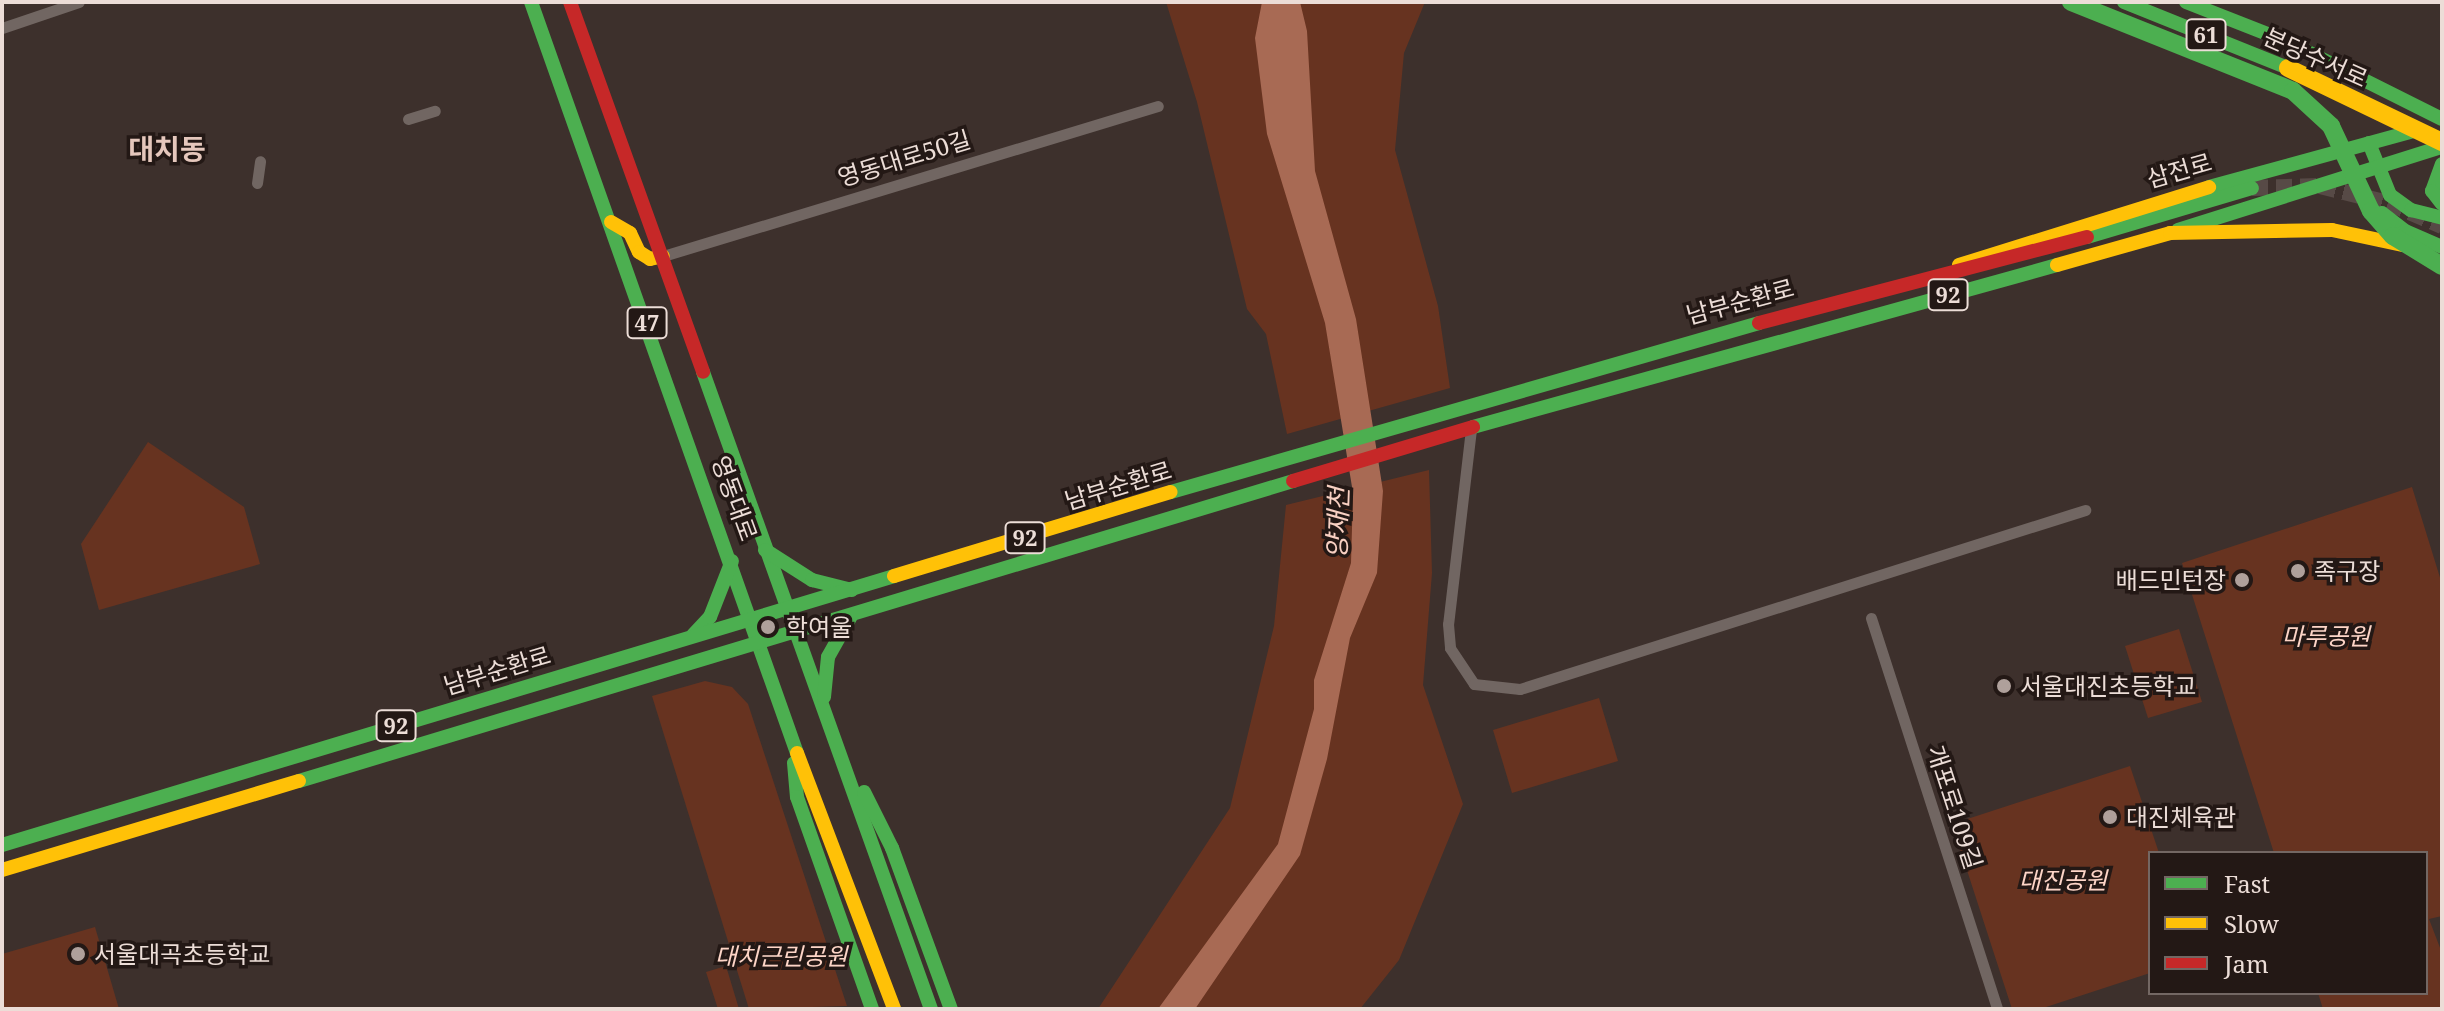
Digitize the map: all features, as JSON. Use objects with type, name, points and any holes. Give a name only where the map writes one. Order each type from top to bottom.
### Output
[{"type":"main road","name":"영동대로","points":[[531,2],[732,559],[746,620],[894,1009]]},
{"type":"main road","name":"영동대로","points":[[570,2],[663,256],[764,549],[791,608],[931,1009]]},
{"type":"main road","points":[[2071,2],[2293,91],[2331,126],[2371,211],[2393,236],[2442,266]]},
{"type":"main road","name":"분당수서로","points":[[2124,2],[2288,68],[2442,145]]},
{"type":"main road","name":"분당수서로","points":[[2186,2],[2288,42],[2442,121]]},
{"type":"main road","name":"삼전로","points":[[1934,275],[2027,240],[2442,121]]},
{"type":"main road","points":[[2369,143],[2378,167],[2399,204],[2442,218]]},
{"type":"main road","points":[[2170,233],[2442,145]]},
{"type":"main road","points":[[2350,148],[2359,172],[2385,216],[2442,247]]},
{"type":"main road","points":[[2442,164],[2432,191],[2442,204]]},
{"type":"main road","name":"남부순환로","points":[[2,845],[1457,406],[1934,275],[2012,259],[2252,188]]},
{"type":"main road","points":[[611,222],[630,233],[650,259],[663,256]]},
{"type":"main road","name":"남부순환로","points":[[2,870],[1465,430],[2170,233],[2332,230],[2442,256]]},
{"type":"main road","points":[[764,549],[812,580],[853,590]]},
{"type":"main road","points":[[690,637],[710,617],[732,559]]},
{"type":"main road","points":[[823,703],[828,657],[851,616]]},
{"type":"main road","points":[[836,736],[892,848],[951,1009]]},
{"type":"main road","points":[[792,742],[797,797],[872,1009]]},
{"type":"street","points":[[36,16],[40,2]]},
{"type":"street","points":[[2,28],[79,2]]},
{"type":"street","name":"영동대로50길","points":[[663,256],[1158,106]]},
{"type":"street","points":[[408,119],[435,111]]},
{"type":"street","points":[[257,183],[260,161]]},
{"type":"street","points":[[1465,430],[1448,624],[1450,648],[1474,684],[1520,689],[2085,510]]},
{"type":"street","name":"개포로109길","points":[[1871,618],[1997,1009]]},
{"type":"green space","points":[[1166,2],[1425,2],[1404,53],[1395,150],[1438,306],[1450,388],[1287,434],[1266,334],[1247,309],[1197,102]]},
{"type":"green space","points":[[148,442],[244,507],[260,564],[99,610],[81,544]]},
{"type":"green space","points":[[1429,470],[1432,573],[1423,685],[1463,804],[1399,960],[1360,1009],[1098,1009],[1230,808],[1274,626],[1286,505]]},
{"type":"green space","name":"마루공원","points":[[2412,487],[2442,584],[2442,916],[2429,919],[2442,953],[2442,1009],[2323,1009],[2319,995],[2428,995],[2428,851],[2273,851],[2182,563]]},
{"type":"green space","points":[[2179,629],[2202,702],[2148,718],[2125,646]]},
{"type":"green space","name":"대치근린공원","points":[[705,681],[732,687],[748,704],[847,1006],[749,1009],[652,696]]},
{"type":"green space","points":[[1599,698],[1618,761],[1512,793],[1493,730]]},
{"type":"green space","name":"대진공원","points":[[2130,766],[2158,851],[2148,851],[2148,974],[2040,1009],[2012,1009],[1952,824]]},
{"type":"green space","points":[[95,927],[119,1009],[2,1009],[2,954]]},
{"type":"green space","points":[[726,966],[739,1009],[718,1009],[706,972]]},
{"type":"shaded area","points":[[1262,2],[1300,2],[1307,31],[1315,171],[1356,319],[1383,491],[1377,573],[1350,638],[1327,759],[1300,855],[1195,1009],[1158,1009],[1278,844],[1314,709],[1314,680],[1351,563],[1353,493],[1325,323],[1267,134],[1255,38]]},
{"type":"tunnel","points":[[2252,188],[2320,186],[2388,203],[2442,226]]},
{"type":"traffic: fast","points":[[531,2],[797,753]]},
{"type":"traffic: fast","points":[[2071,2],[2293,91],[2331,126],[2371,211],[2393,236],[2442,266]]},
{"type":"traffic: fast","points":[[2124,2],[2288,68]]},
{"type":"traffic: fast","points":[[2186,2],[2288,42],[2442,119]]},
{"type":"traffic: fast","points":[[2209,187],[2418,130]]},
{"type":"traffic: fast","points":[[2369,143],[2390,195],[2411,210],[2442,218]]},
{"type":"traffic: fast","points":[[2178,230],[2442,147]]},
{"type":"traffic: fast","points":[[2442,164],[2432,191],[2442,204]]},
{"type":"traffic: fast","points":[[2087,237],[2252,188]]},
{"type":"traffic: fast","points":[[2382,213],[2405,231],[2442,247]]},
{"type":"traffic: fast","points":[[1473,427],[2057,265]]},
{"type":"traffic: fast","points":[[1171,492],[1759,323]]},
{"type":"traffic: fast","points":[[703,372],[931,1009]]},
{"type":"traffic: fast","points":[[299,781],[1293,481]]},
{"type":"traffic: fast","points":[[765,550],[812,580],[852,590]]},
{"type":"traffic: fast","points":[[693,635],[710,617],[732,561]]},
{"type":"traffic: fast","points":[[2,845],[894,576]]},
{"type":"traffic: fast","points":[[824,697],[828,657],[851,616]]},
{"type":"traffic: fast","points":[[794,763],[797,797],[872,1009]]},
{"type":"traffic: fast","points":[[864,792],[892,848],[951,1009]]},
{"type":"traffic: slow","points":[[2288,68],[2442,142]]},
{"type":"traffic: slow","points":[[1959,265],[2209,187]]},
{"type":"traffic: slow","points":[[611,222],[630,233],[639,252],[650,259],[663,256]]},
{"type":"traffic: slow","points":[[2057,265],[2170,233],[2332,230],[2403,245]]},
{"type":"traffic: slow","points":[[894,576],[1171,492]]},
{"type":"traffic: slow","points":[[797,753],[894,1009]]},
{"type":"traffic: slow","points":[[2,870],[299,781]]},
{"type":"traffic: jam","points":[[570,2],[703,372]]},
{"type":"traffic: jam","points":[[1759,323],[2087,237]]},
{"type":"traffic: jam","points":[[1293,481],[1473,427]]},
{"type":"place","name":"족구장","points":[[2298,571]]},
{"type":"place","name":"배드민턴장","points":[[2242,580]]},
{"type":"place","name":"학여울","points":[[768,627]]},
{"type":"place","name":"서울대진초등학교","points":[[2004,686]]},
{"type":"place","name":"대진체육관","points":[[2110,817]]},
{"type":"place","name":"서울대곡초등학교","points":[[78,954]]},
{"type":"district","name":"대치동","points":[[167,148]]},
{"type":"water label","name":"양재천","points":[[1338,523]]}]
